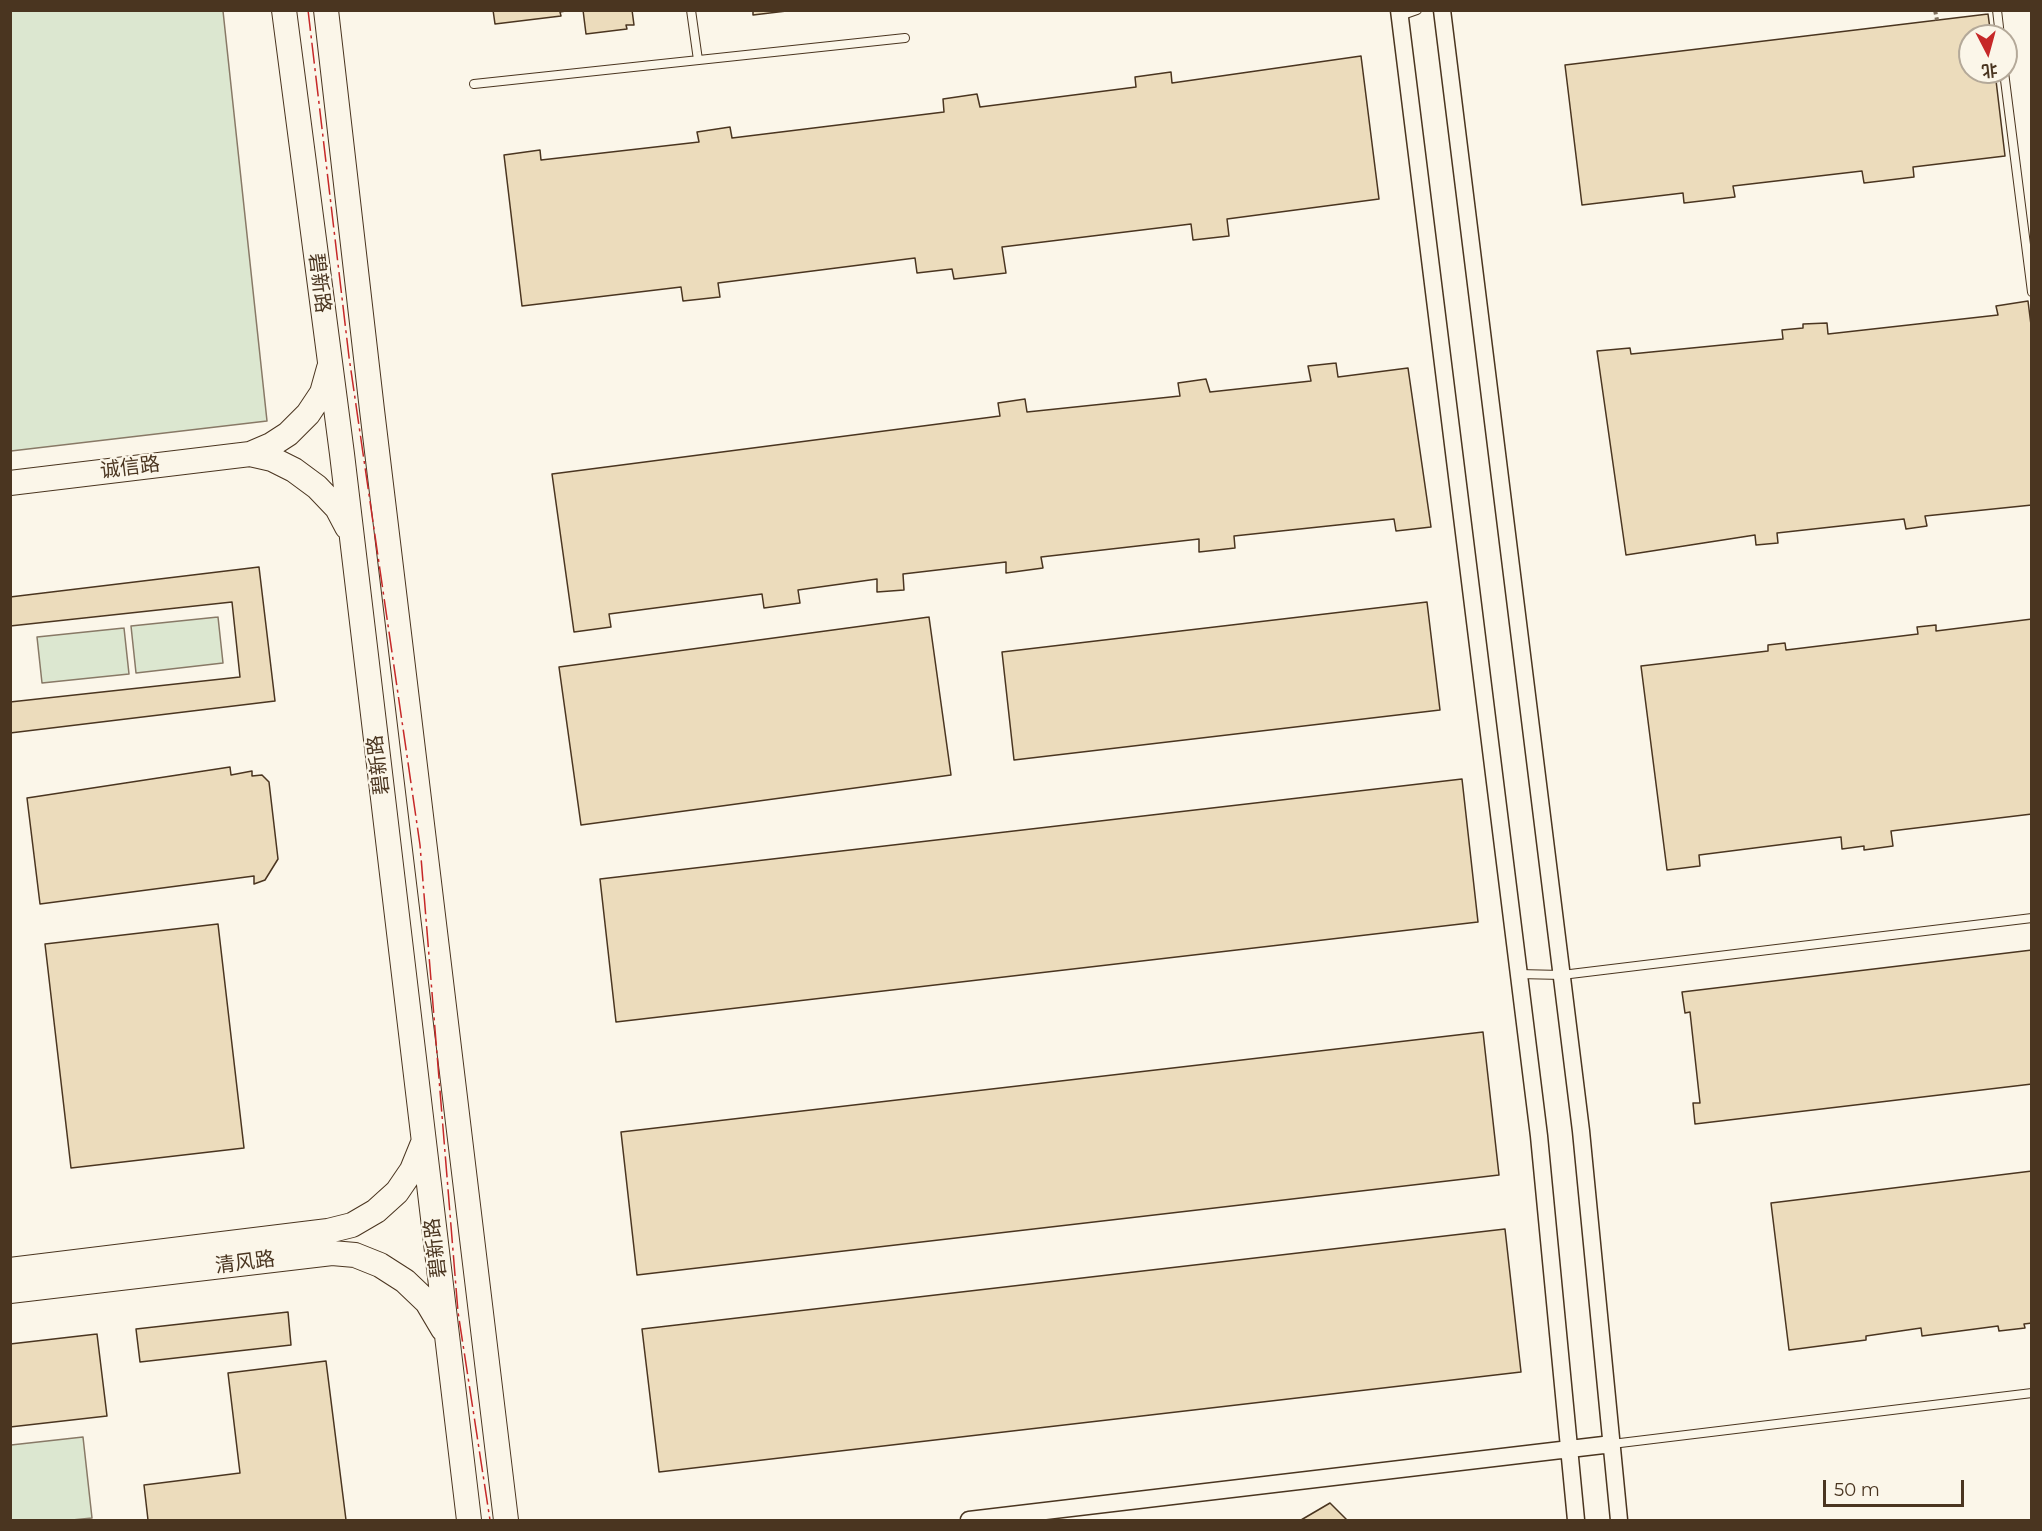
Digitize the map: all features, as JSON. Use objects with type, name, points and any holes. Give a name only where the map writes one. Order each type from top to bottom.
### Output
[{"type":"main road","name":"碧新路","points":[[284,10],[351,534],[469,1521]]},
{"type":"main road","name":"碧新路","points":[[326,10],[506,1521]]},
{"type":"main road","name":"诚信路","points":[[10,483],[250,454],[271,445],[288,434],[308,414],[322,393],[330,364]]},
{"type":"main road","name":"诚信路","points":[[250,454],[272,459],[294,470],[317,487],[337,508],[351,534]]},
{"type":"main road","name":"清风路","points":[[10,1270],[328,1231],[352,1225],[376,1211],[397,1192],[412,1170],[424,1141]]},
{"type":"main road","name":"清风路","points":[[10,1291],[332,1253],[355,1255],[380,1265],[405,1281],[427,1302],[447,1335]]},
{"type":"street","points":[[1442,10],[1581,1131],[1619,1521]]},
{"type":"street","points":[[1400,13],[1539,1136],[1576,1521]]},
{"type":"street","points":[[969,1521],[1612,1444]]},
{"type":"lane","points":[[691,10],[698,60]]},
{"type":"lane","points":[[1400,13],[1417,10]]},
{"type":"lane","points":[[474,84],[905,38]]},
{"type":"lane","points":[[2005,84],[2031,292]]},
{"type":"lane","points":[[1518,974],[1562,975],[2031,918]]},
{"type":"lane","points":[[1612,1444],[2031,1393]]},
{"type":"path","points":[[1935,10],[1937,20]]},
{"type":"green space","points":[[10,11],[223,11],[267,421],[11,451]]},
{"type":"green space","points":[[218,617],[223,663],[136,673],[131,626]]},
{"type":"green space","points":[[124,628],[129,674],[42,683],[37,637]]},
{"type":"green space","points":[[83,1437],[92,1518],[11,1520],[11,1445]]},
{"type":"building","points":[[493,10],[571,10],[560,12],[561,16],[495,24]]},
{"type":"building","points":[[583,10],[632,10],[634,25],[626,25],[627,29],[586,34]]},
{"type":"building","points":[[753,10],[795,10],[753,15]]},
{"type":"building","points":[[1988,14],[1989,24],[1958,24],[1958,84],[1996,84],[2005,156],[1913,167],[1914,177],[1864,183],[1862,171],[1733,186],[1735,197],[1684,203],[1683,193],[1582,205],[1565,65]]},
{"type":"building","points":[[1361,56],[1379,199],[1227,219],[1229,236],[1193,240],[1191,224],[1002,247],[1006,273],[954,279],[952,269],[917,273],[915,258],[718,283],[720,297],[683,301],[681,287],[522,306],[504,155],[540,150],[541,160],[699,142],[697,132],[730,127],[732,138],[944,112],[943,99],[977,94],[980,107],[1136,87],[1135,77],[1171,72],[1172,83]]},
{"type":"building","points":[[2028,301],[2032,333],[2032,505],[1925,516],[1927,526],[1906,529],[1904,519],[1777,533],[1778,543],[1756,545],[1755,535],[1626,555],[1597,351],[1630,348],[1631,354],[1783,339],[1782,330],[1803,328],[1803,324],[1827,323],[1828,334],[1998,315],[1996,306]]},
{"type":"building","points":[[1336,363],[1338,377],[1408,368],[1431,527],[1396,531],[1394,519],[1234,536],[1235,548],[1199,552],[1199,539],[1041,557],[1043,568],[1006,573],[1006,562],[903,574],[904,590],[877,592],[877,579],[798,590],[800,603],[764,608],[762,594],[609,614],[611,627],[574,632],[552,474],[1000,416],[998,403],[1025,399],[1027,412],[1180,396],[1178,383],[1206,379],[1210,392],[1311,381],[1308,366]]},
{"type":"building","points":[[259,567],[275,701],[10,733],[10,702],[240,677],[232,602],[10,626],[10,597]]},
{"type":"building","points":[[1427,602],[1440,710],[1014,760],[1002,652]]},
{"type":"building","points":[[929,617],[951,775],[581,825],[559,667]]},
{"type":"building","points":[[2032,619],[2032,814],[1891,831],[1893,846],[1864,850],[1864,846],[1842,849],[1841,837],[1699,855],[1700,866],[1667,870],[1641,666],[1768,651],[1768,645],[1785,643],[1786,650],[1918,634],[1917,627],[1936,625],[1936,631]]},
{"type":"building","points":[[230,767],[231,775],[252,771],[252,776],[262,775],[269,782],[278,859],[265,880],[254,884],[254,876],[40,904],[27,798]]},
{"type":"building","points":[[1462,779],[1478,922],[616,1022],[600,879]]},
{"type":"building","points":[[218,924],[244,1148],[71,1168],[45,944]]},
{"type":"building","points":[[2032,950],[2032,1084],[1695,1124],[1693,1103],[1700,1103],[1690,1012],[1685,1013],[1682,992]]},
{"type":"building","points":[[1483,1032],[1499,1175],[637,1275],[621,1132]]},
{"type":"building","points":[[2032,1171],[2032,1323],[2024,1324],[2025,1328],[1999,1331],[1998,1326],[1922,1336],[1921,1328],[1866,1336],[1866,1340],[1789,1350],[1771,1203]]},
{"type":"building","points":[[1505,1229],[1521,1372],[659,1472],[642,1329]]},
{"type":"building","points":[[288,1312],[291,1345],[140,1362],[136,1329]]},
{"type":"building","points":[[97,1334],[107,1416],[10,1427],[10,1344]]},
{"type":"building","points":[[326,1361],[346,1520],[148,1520],[144,1485],[240,1473],[228,1373]]},
{"type":"building","points":[[1330,1503],[1347,1520],[1301,1520]]},
{"type":"power","points":[[308,10],[349,357],[420,845],[458,1312],[490,1520]]}]
